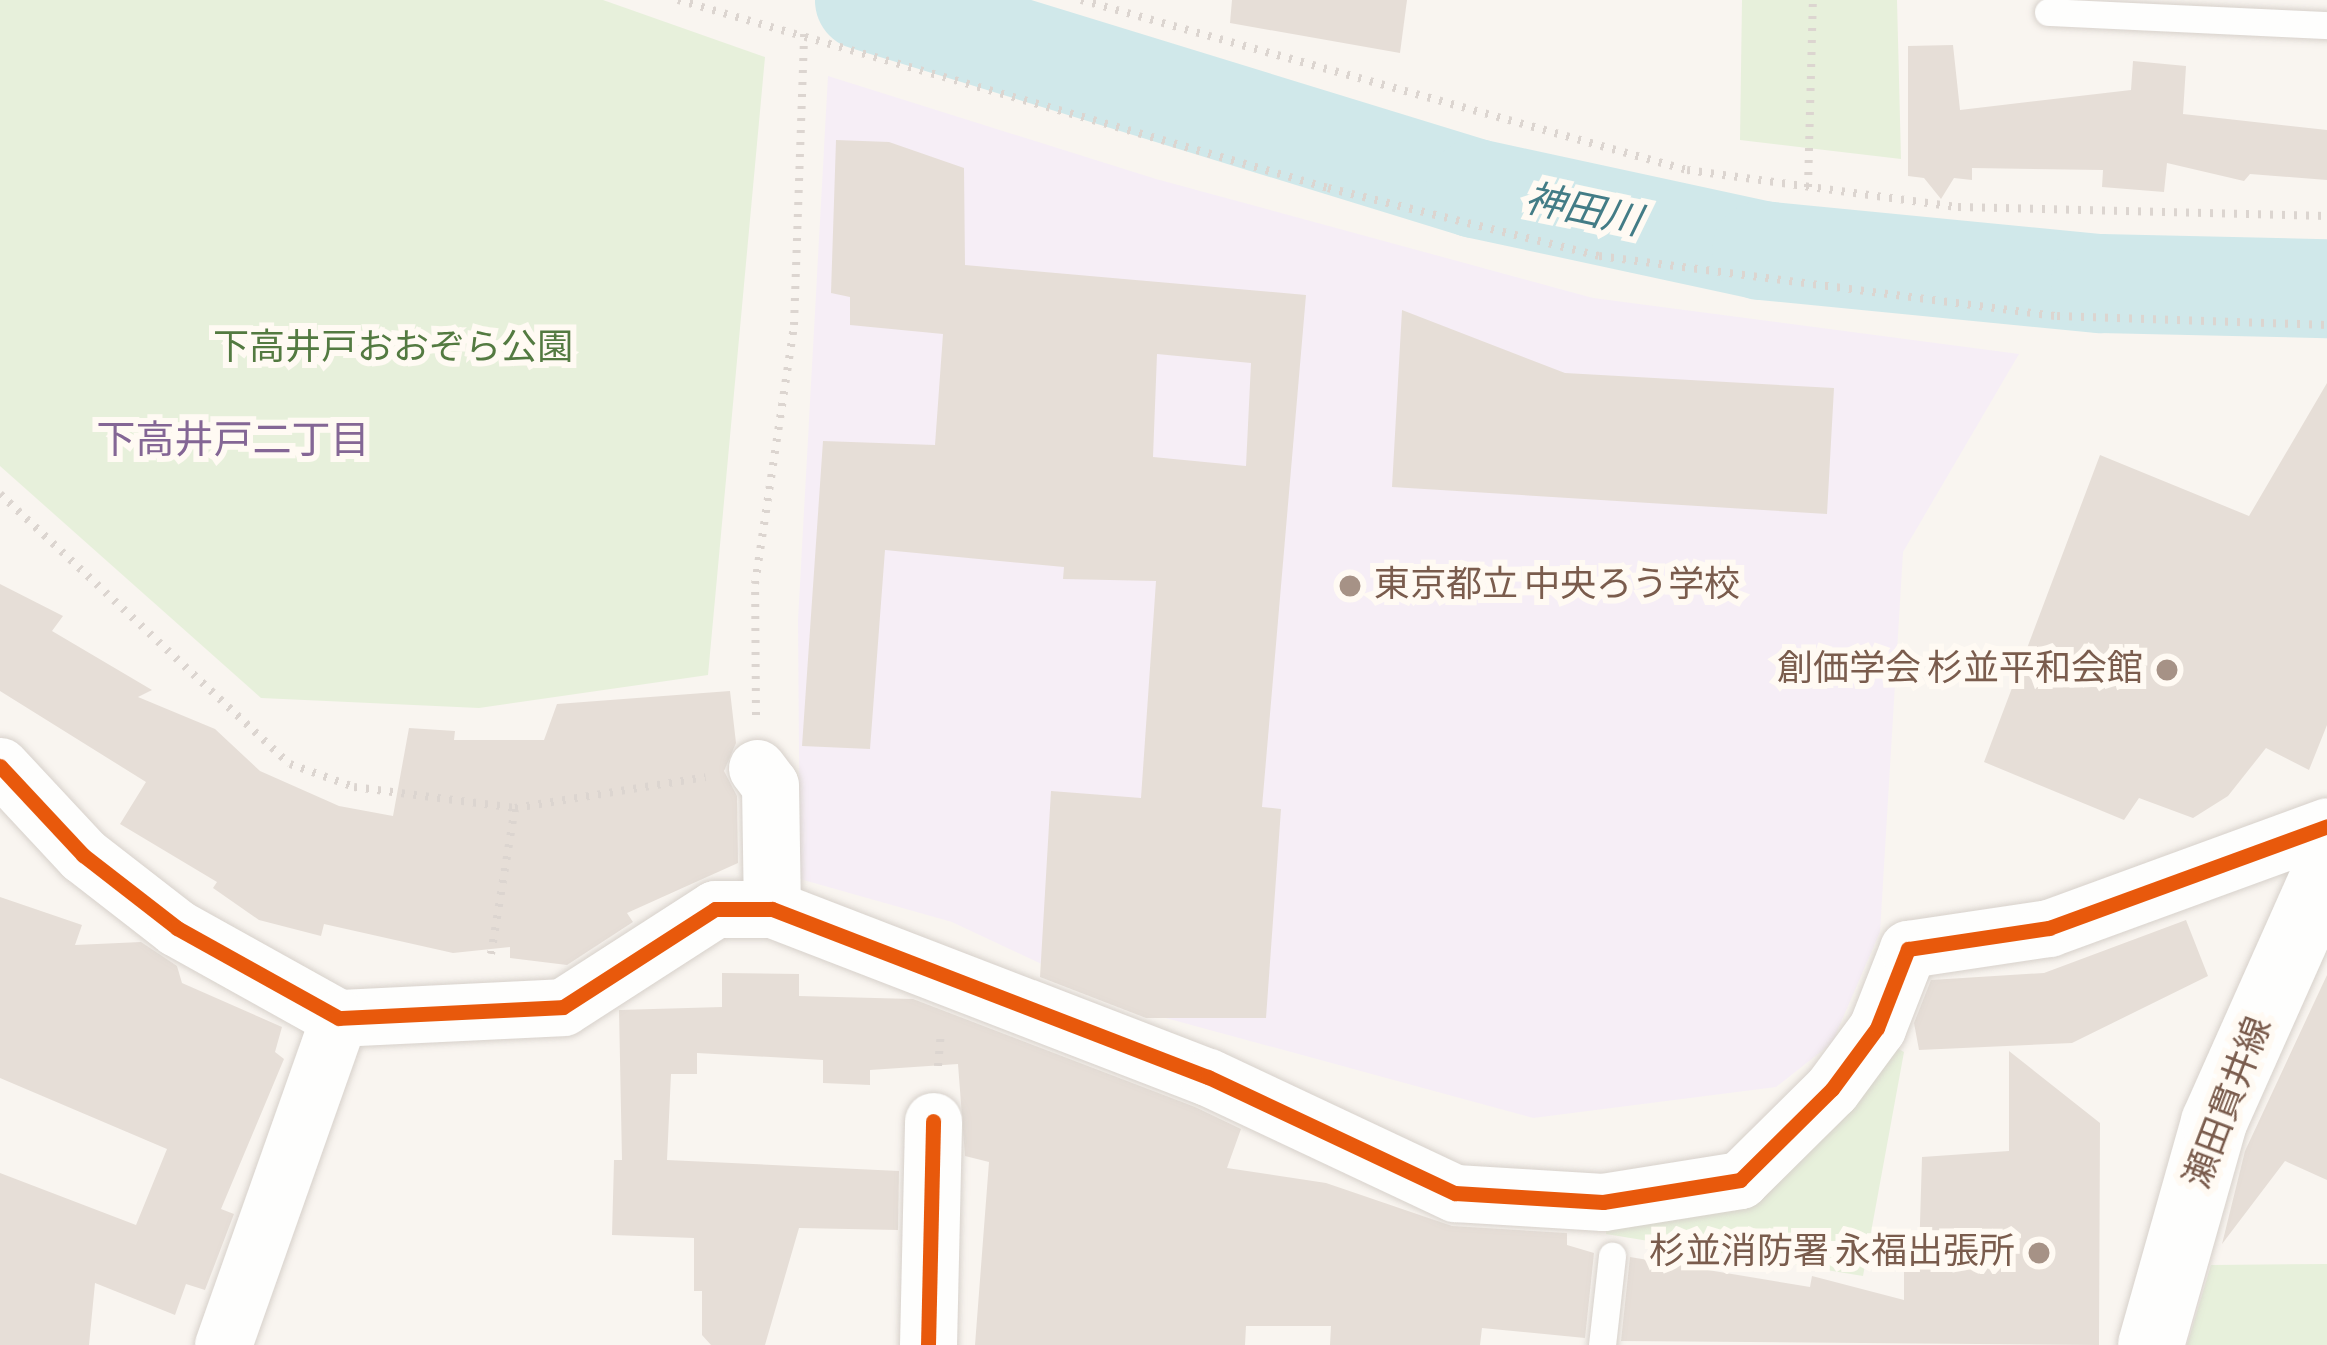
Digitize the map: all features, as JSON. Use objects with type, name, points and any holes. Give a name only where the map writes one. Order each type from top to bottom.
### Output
[{"type":"main road","name":"瀬田貫井線","points":[[2151,1345],[2213,1122],[2327,868]]},
{"type":"street","points":[[0,766],[83,855],[177,928],[339,1018],[563,1007],[715,909],[772,909],[1208,1077],[1455,1193],[1604,1202],[1740,1180],[1854,1059],[1908,949],[2049,928],[2327,826]]},
{"type":"street","points":[[757,768],[770,785],[772,909]]},
{"type":"street","points":[[223,1345],[339,1018]]},
{"type":"street","points":[[928,1345],[932,1121]]},
{"type":"lane","points":[[2048,12],[2327,26]]},
{"type":"lane","points":[[1602,1345],[1612,1256]]},
{"type":"path","points":[[678,0],[1328,188],[1599,256],[2057,316],[2327,326]]},
{"type":"path","points":[[1082,0],[1448,110],[1687,170],[1958,207],[2327,216]]},
{"type":"path","points":[[1808,187],[1813,0]]},
{"type":"path","points":[[0,494],[290,764],[354,788],[515,808],[757,768],[755,584],[794,325],[804,34]]},
{"type":"path","points":[[481,1014],[515,808]]},
{"type":"path","points":[[932,1121],[947,973]]},
{"type":"shaded area","name":"東京都立 中央ろう学校","points":[[828,76],[1156,179],[1593,298],[2019,354],[1903,552],[1880,932],[1832,1043],[1776,1087],[1533,1118],[1144,1012],[952,922],[800,879],[798,620]]},
{"type":"green space","name":"下高井戸おおぞら公園","points":[[0,0],[603,0],[765,57],[708,675],[479,708],[261,698],[0,466]]},
{"type":"green space","points":[[1742,0],[1897,0],[1901,159],[1740,140]]},
{"type":"green space","points":[[1884,1041],[1904,1052],[1863,1276],[1606,1234],[1606,1214],[1746,1191]]},
{"type":"green space","points":[[2327,1264],[2327,1345],[2187,1345],[2211,1265]]},
{"type":"building","points":[[1232,0],[1407,0],[1400,53],[1230,23]]},
{"type":"building","points":[[1953,45],[1960,110],[2131,90],[2133,61],[2186,66],[2183,114],[2327,130],[2327,180],[2250,174],[2244,181],[2167,163],[2164,192],[2102,187],[2103,170],[1972,168],[1972,180],[1954,178],[1941,199],[1924,178],[1908,176],[1908,46]]},
{"type":"building","points":[[836,140],[889,142],[964,168],[965,265],[1306,295],[1262,807],[1281,809],[1266,1018],[1146,1018],[1040,977],[1051,791],[1141,798],[1156,581],[1063,579],[1064,567],[885,550],[870,749],[802,746],[823,441],[935,445],[943,334],[850,325],[850,297],[831,293]],"holes":[[[1157,354],[1251,363],[1246,466],[1153,457]]]},
{"type":"building","points":[[1402,310],[1565,373],[1834,388],[1827,514],[1392,487]]},
{"type":"building","points":[[2327,383],[2327,725],[2309,770],[2266,748],[2228,796],[2193,818],[2139,798],[2124,820],[1984,762],[2100,455],[2249,516]]},
{"type":"building","points":[[0,584],[63,616],[52,631],[152,690],[138,697],[215,729],[260,771],[339,806],[393,816],[409,728],[455,731],[454,740],[544,740],[557,704],[730,691],[736,743],[724,771],[737,796],[738,863],[627,913],[633,922],[567,965],[510,958],[510,947],[453,953],[324,924],[321,936],[259,920],[213,888],[217,882],[120,824],[146,782],[0,691]]},
{"type":"building","points":[[0,897],[82,925],[75,945],[141,942],[177,966],[182,983],[282,1027],[275,1052],[284,1059],[221,1209],[234,1214],[205,1290],[186,1284],[175,1315],[95,1283],[89,1345],[0,1345],[0,1173],[136,1225],[167,1149],[0,1078]]},
{"type":"building","points":[[2186,920],[2208,976],[2072,1043],[1919,1050],[1914,1023],[1931,980],[2044,973]]},
{"type":"building","points":[[722,973],[799,974],[799,996],[913,999],[1195,1107],[1241,1129],[1227,1168],[1326,1183],[1452,1226],[1567,1233],[1567,1245],[1594,1253],[1585,1338],[1482,1328],[1480,1345],[1330,1345],[1331,1326],[1246,1326],[1245,1345],[975,1345],[989,1162],[965,1156],[958,1064],[870,1070],[870,1085],[823,1083],[823,1060],[697,1053],[697,1074],[671,1074],[667,1160],[899,1171],[898,1230],[799,1228],[765,1345],[711,1345],[702,1335],[702,1291],[694,1291],[694,1238],[612,1235],[614,1160],[622,1160],[619,1010],[722,1007]]},
{"type":"building","points":[[2327,975],[2327,1180],[2285,1161],[2222,1244],[2245,1151]]},
{"type":"building","points":[[2009,1051],[2100,1123],[2099,1345],[1621,1341],[1630,1257],[1810,1287],[1812,1276],[1904,1300],[1904,1259],[1919,1256],[1922,1157],[2009,1151]]},
{"type":"waterway","name":"神田川","points":[[864,0],[1475,188],[1761,250],[2100,283],[2327,288]]},
{"type":"cycle path","points":[[0,766],[83,855],[177,928],[339,1018],[563,1007],[715,909],[772,909],[1208,1077],[1455,1193],[1603,1202],[1740,1180],[1832,1089],[1877,1028],[1908,949],[2049,928],[2327,826]]},
{"type":"cycle path","points":[[928,1345],[933,1121]]},
{"type":"place","name":"東京都立 中央ろう学校","points":[[1350,586]]},
{"type":"place","name":"創価学会 杉並平和会館","points":[[2167,670]]},
{"type":"place","name":"杉並消防署 永福出張所","points":[[2039,1253]]},
{"type":"district","name":"下高井戸二丁目","points":[[233,442]]}]
